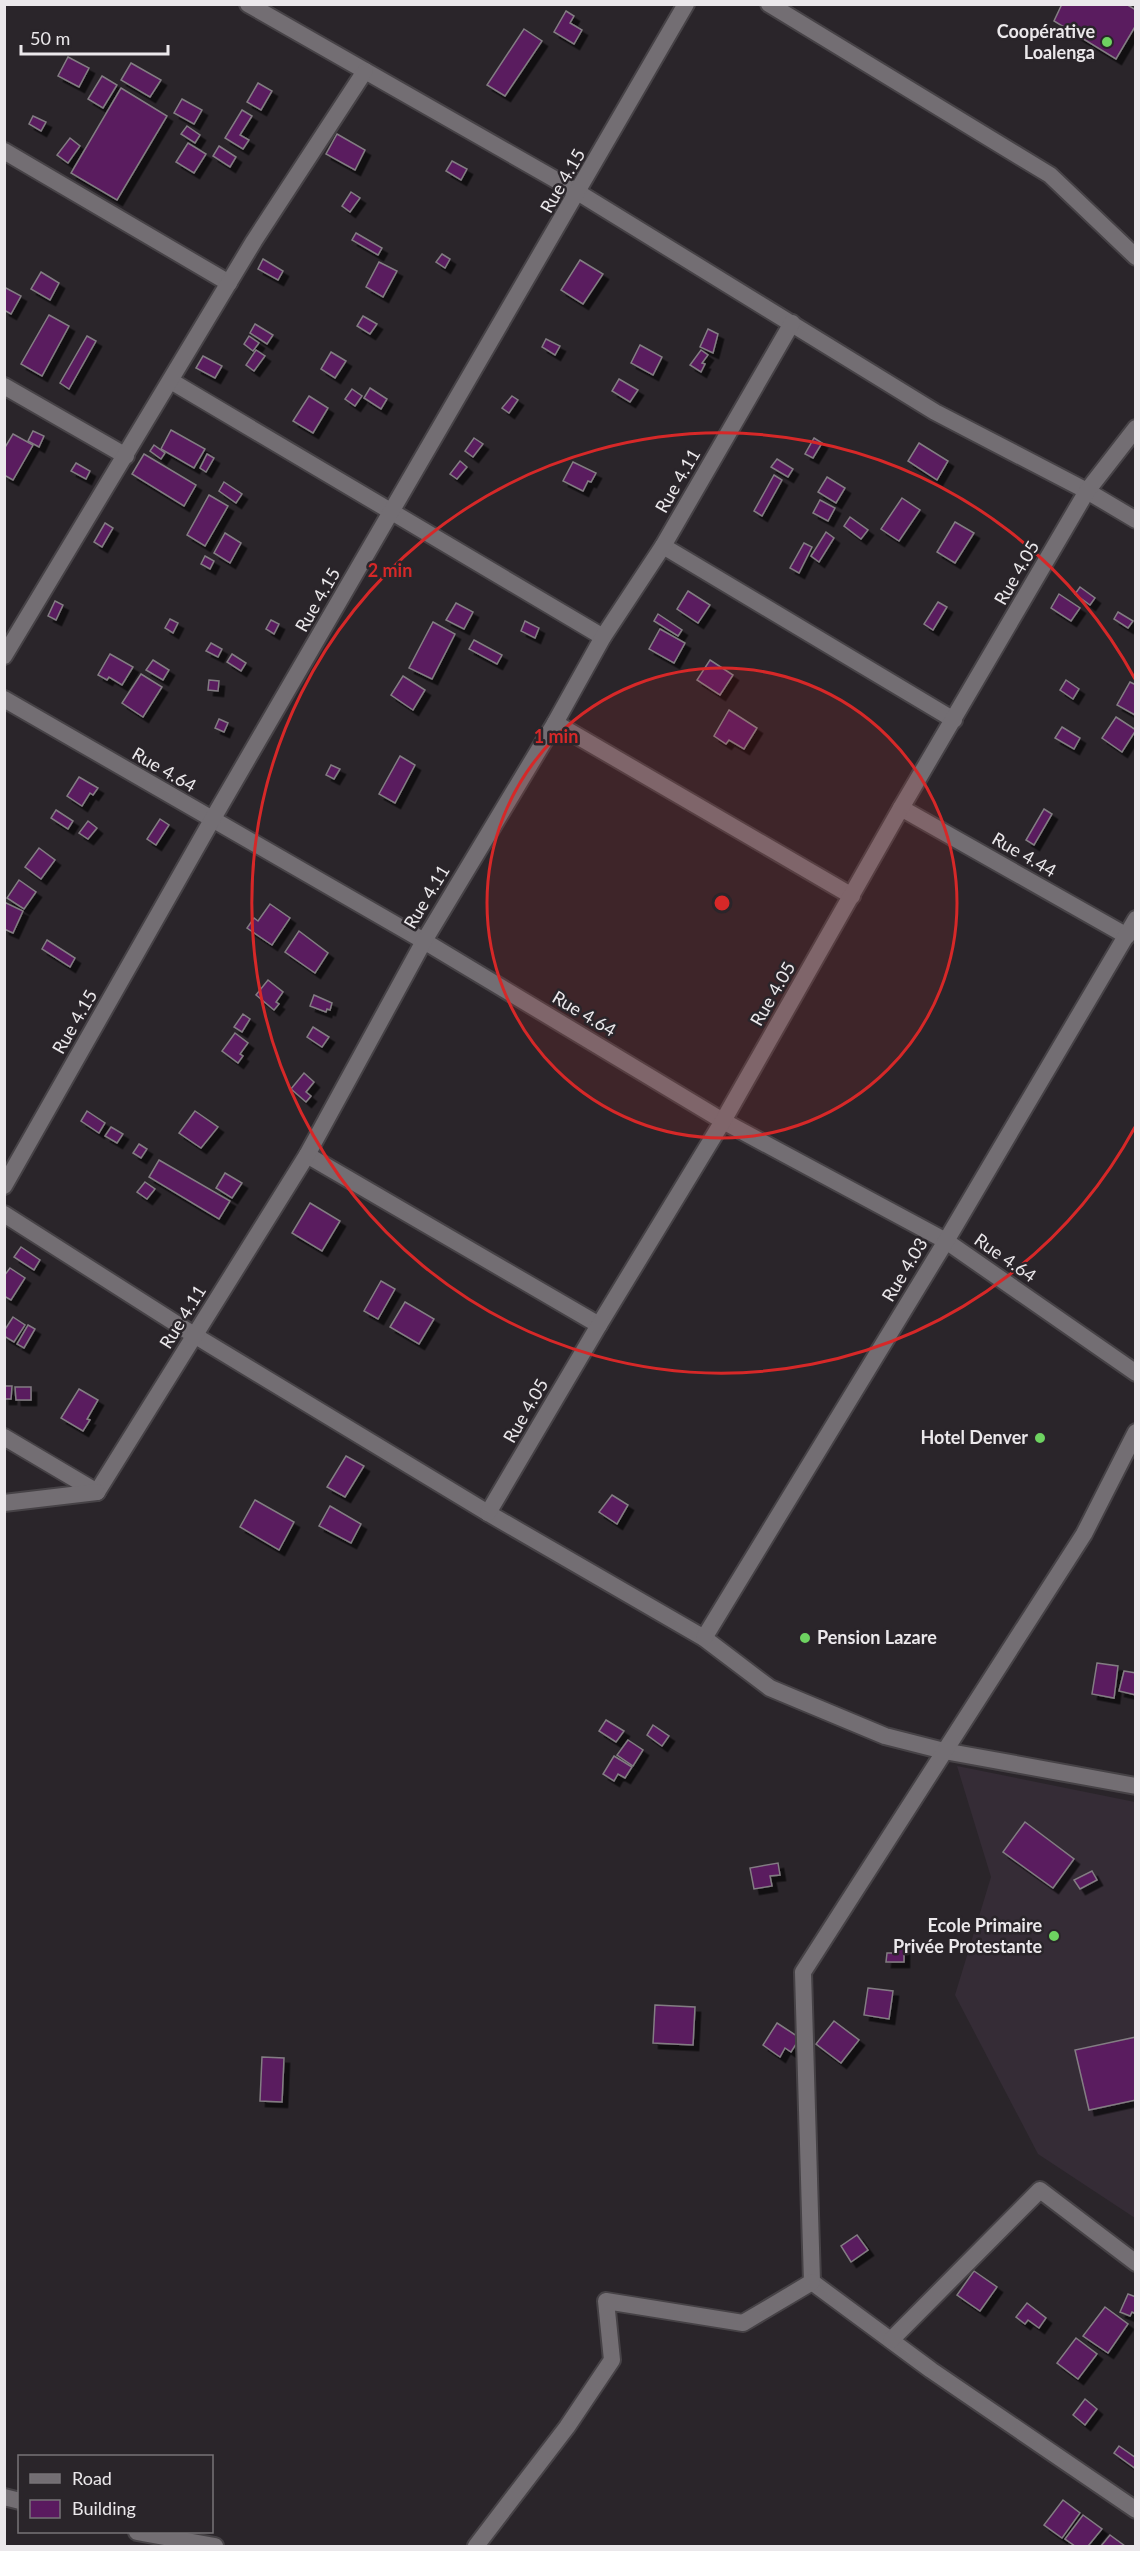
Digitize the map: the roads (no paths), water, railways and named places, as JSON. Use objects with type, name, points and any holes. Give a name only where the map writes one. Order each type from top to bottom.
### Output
[{"type":"street","points":[[249,4],[579,193],[935,411],[1087,490],[1136,520]]},
{"type":"street","name":"Rue 4.15","points":[[4,1186],[212,820],[579,193],[686,4]]},
{"type":"street","points":[[769,4],[1050,175],[1136,257]]},
{"type":"street","points":[[4,656],[229,283],[364,71]]},
{"type":"street","points":[[4,151],[229,283]]},
{"type":"street","name":"Rue 4.11","points":[[97,1491],[308,1155],[424,941],[555,723],[603,637],[663,546],[792,324]]},
{"type":"street","points":[[171,381],[603,637]]},
{"type":"street","points":[[4,386],[126,456]]},
{"type":"street","name":"Rue 4.05","points":[[488,1513],[599,1324],[723,1121],[1087,490],[1136,428]]},
{"type":"street","points":[[663,546],[954,720]]},
{"type":"street","name":"Rue 4.64","points":[[4,699],[424,941],[723,1121],[946,1241],[1136,1374]]},
{"type":"street","points":[[555,723],[852,896]]},
{"type":"street","name":"Rue 4.44","points":[[902,808],[1127,936]]},
{"type":"street","name":"Rue 4.03","points":[[704,1638],[946,1241],[1136,919]]},
{"type":"street","points":[[308,1155],[599,1324]]},
{"type":"street","points":[[4,1214],[194,1335],[488,1513],[704,1638],[770,1688],[885,1736],[944,1751],[1136,1786]]},
{"type":"street","points":[[812,2282],[803,1972],[1084,1534],[1136,1432]]},
{"type":"street","points":[[4,1437],[97,1491]]},
{"type":"street","points":[[4,1503],[97,1491]]},
{"type":"street","points":[[891,2340],[1040,2190],[1136,2263]]},
{"type":"street","points":[[812,2282],[891,2340],[1136,2510]]},
{"type":"street","points":[[476,2547],[567,2427],[612,2360],[606,2301],[743,2323],[812,2282]]},
{"type":"street","points":[[142,2533],[215,2547]]},
{"type":"place","name":"Coopérative Loalenga","points":[[1107,42]]},
{"type":"place","name":"Hotel Denver","points":[[1040,1438]]},
{"type":"place","name":"Pension Lazare","points":[[805,1638]]},
{"type":"place","name":"Ecole Primaire Privée Protestante","points":[[1054,1936]]}]
